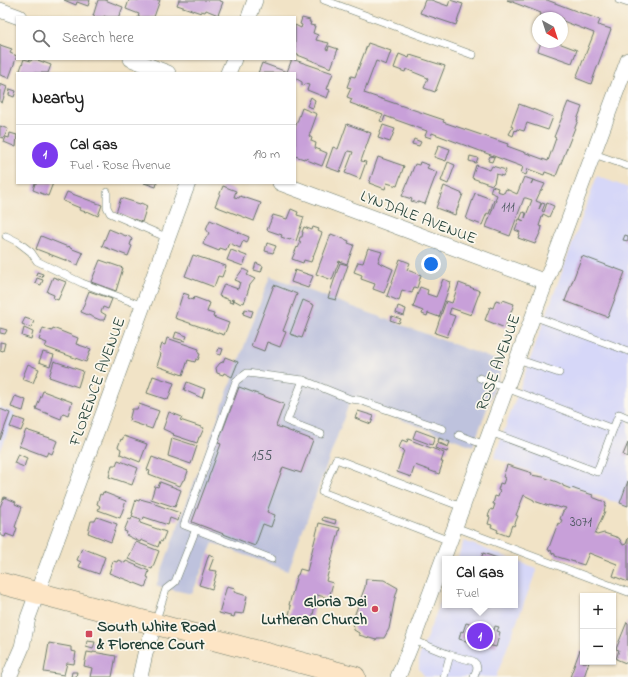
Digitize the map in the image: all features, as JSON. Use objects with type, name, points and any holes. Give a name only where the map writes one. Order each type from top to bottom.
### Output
[{"type":"main road","points":[[0,582],[355,677]]},
{"type":"street","points":[[249,16],[255,0]]},
{"type":"street","points":[[0,10],[16,16]]},
{"type":"street","points":[[134,60],[165,72]]},
{"type":"street","points":[[228,72],[234,60]]},
{"type":"street","name":"ROSE AVENUE","points":[[444,556],[628,60]]},
{"type":"street","name":"FLORENCE AVENUE","points":[[9,677],[22,647],[28,618],[188,184]]},
{"type":"street","name":"LYNDALE AVENUE","points":[[283,184],[546,282]]},
{"type":"street","name":"ROSE AVENUE","points":[[398,677],[442,561]]},
{"type":"street","points":[[140,677],[145,654],[155,623]]},
{"type":"lane","points":[[324,0],[473,55]]},
{"type":"lane","points":[[619,0],[628,3]]},
{"type":"lane","points":[[594,154],[628,166]]},
{"type":"lane","points":[[107,192],[107,207],[110,213],[168,238]]},
{"type":"lane","points":[[6,236],[18,242],[31,252],[37,261],[48,267],[82,283],[143,306]]},
{"type":"lane","points":[[533,316],[628,352]]},
{"type":"lane","points":[[517,359],[559,373]]},
{"type":"lane","points":[[272,559],[184,524],[236,381],[247,373],[303,380],[350,399],[360,400],[442,429]]},
{"type":"lane","points":[[480,378],[613,429]]},
{"type":"lane","points":[[303,380],[287,421],[321,434]]},
{"type":"lane","points":[[459,435],[488,439],[596,472],[619,414],[628,418]]},
{"type":"lane","points":[[462,507],[336,459],[322,492],[628,592]]},
{"type":"lane","points":[[155,623],[166,589],[175,582],[196,529]]},
{"type":"lane","points":[[413,640],[473,661],[477,668],[474,677]]},
{"type":"lane","points":[[444,677],[450,654]]},
{"type":"shaded area","points":[[597,176],[628,188],[628,507],[494,458]]},
{"type":"shaded area","points":[[270,276],[504,363],[473,446],[350,401],[288,571],[213,543],[192,594],[156,586]]},
{"type":"shaded area","points":[[0,407],[15,413],[0,452]]},
{"type":"shaded area","points":[[464,541],[504,556],[458,556]]},
{"type":"shaded area","points":[[518,561],[537,569],[496,677],[425,677],[419,669],[419,657],[442,598],[442,608],[518,608]]},
{"type":"building","points":[[64,0],[90,0],[88,6],[77,2],[76,5]]},
{"type":"building","points":[[98,0],[105,0],[123,7],[119,16],[93,16]]},
{"type":"building","points":[[129,0],[160,0],[154,16],[138,16],[139,14],[126,9]]},
{"type":"building","points":[[179,0],[218,0],[223,2],[218,15],[206,10],[205,12],[201,11],[201,13],[177,5]]},
{"type":"building","points":[[425,0],[431,0],[448,6],[450,0],[463,4],[456,25],[420,13]]},
{"type":"building","points":[[507,0],[547,0],[600,20],[598,25],[611,29],[591,84],[576,78],[594,33],[568,23],[568,12],[538,12]]},
{"type":"building","points":[[302,18],[310,20],[310,25],[315,26],[313,33],[318,35],[316,40],[329,43],[326,49],[328,50],[329,46],[338,49],[331,68],[296,54],[296,26],[301,28],[302,25],[300,24]]},
{"type":"building","points":[[368,43],[391,51],[386,65],[376,61],[364,93],[444,120],[443,122],[508,144],[507,146],[548,161],[556,138],[554,137],[568,102],[582,107],[556,176],[545,172],[544,175],[528,169],[526,175],[521,173],[523,167],[432,133],[431,138],[425,136],[427,131],[385,116],[383,122],[380,121],[383,115],[350,103],[352,99],[347,97],[351,88],[347,87],[351,76],[355,77]]},
{"type":"building","points":[[0,45],[12,49],[10,53],[16,56],[16,59],[9,78],[0,75]]},
{"type":"building","points":[[568,47],[577,50],[572,63],[538,51],[539,48],[568,48]]},
{"type":"building","points":[[399,54],[409,58],[410,55],[445,66],[435,92],[424,88],[428,78],[406,69],[405,72],[394,68]]},
{"type":"building","points":[[24,60],[38,60],[51,65],[48,72],[19,72]]},
{"type":"building","points":[[292,60],[295,60],[333,73],[327,89],[330,90],[327,98],[307,90],[309,85],[302,85],[302,82],[296,79],[296,72],[287,72]]},
{"type":"building","points":[[262,63],[287,72],[258,72]]},
{"type":"building","points":[[0,84],[7,87],[2,103],[0,102]]},
{"type":"building","points":[[10,89],[16,91],[14,97],[9,95]]},
{"type":"building","points":[[311,97],[315,100],[313,108],[307,106]]},
{"type":"building","points":[[519,104],[553,117],[548,130],[527,123],[524,131],[517,129],[516,131],[515,130],[513,136],[509,134],[513,127],[511,126]]},
{"type":"building","points":[[302,108],[317,114],[309,136],[312,138],[311,141],[316,143],[315,148],[327,153],[322,166],[307,160],[308,159],[296,156],[296,125]]},
{"type":"building","points":[[347,124],[371,133],[361,161],[366,162],[360,179],[345,173],[353,152],[348,151],[340,172],[326,167],[333,147],[338,149]]},
{"type":"building","points":[[383,125],[395,129],[390,142],[378,138]]},
{"type":"building","points":[[0,126],[8,129],[4,138],[0,137]]},
{"type":"building","points":[[10,133],[16,135],[16,147],[4,142],[6,137],[9,138]]},
{"type":"building","points":[[414,139],[421,142],[419,146],[412,144]]},
{"type":"building","points":[[439,145],[450,149],[446,161],[434,157]]},
{"type":"building","points":[[470,156],[478,158],[476,163],[469,161]]},
{"type":"building","points":[[490,156],[494,157],[492,162],[488,161]]},
{"type":"building","points":[[378,157],[404,166],[397,186],[387,183],[385,189],[369,183]]},
{"type":"building","points":[[420,162],[429,165],[427,168],[437,172],[425,204],[411,201],[412,199],[402,196],[415,164],[419,165]]},
{"type":"building","points":[[448,162],[455,165],[448,184],[441,181]]},
{"type":"building","points":[[476,165],[490,170],[492,166],[506,170],[503,176],[496,174],[492,185],[472,178]]},
{"type":"building","points":[[524,177],[545,184],[536,201],[541,203],[539,209],[542,203],[545,204],[542,211],[544,212],[547,203],[554,206],[549,217],[543,214],[539,226],[542,227],[541,231],[535,244],[518,238],[520,232],[515,230],[519,219],[524,221],[520,219],[523,212],[526,213],[525,218],[532,200],[524,198],[510,236],[486,227],[497,195],[490,192],[492,186],[498,188],[497,191],[500,192],[504,193],[506,189],[517,194]]},
{"type":"building","points":[[35,184],[53,184],[48,196],[33,190]]},
{"type":"building","points":[[147,184],[157,184],[156,187]]},
{"type":"building","points":[[223,186],[236,191],[234,197],[239,198],[240,196],[261,203],[254,221],[215,206]]},
{"type":"building","points":[[444,186],[463,194],[455,215],[436,208]]},
{"type":"building","points":[[67,192],[102,205],[98,216],[87,211],[79,210],[80,208],[63,201]]},
{"type":"building","points":[[475,193],[494,200],[489,214],[487,213],[482,225],[466,219]]},
{"type":"building","points":[[121,198],[147,206],[142,222],[116,213]]},
{"type":"building","points":[[291,209],[298,212],[297,215],[304,217],[296,241],[281,237],[282,235],[267,230],[273,215],[287,219]]},
{"type":"building","points":[[210,220],[249,237],[247,243],[243,241],[240,248],[229,243],[226,250],[220,248],[219,251],[204,245],[203,243],[209,233],[206,229]]},
{"type":"building","points":[[304,227],[312,230],[313,227],[319,229],[318,231],[322,233],[311,262],[304,260],[303,263],[292,259],[301,242],[299,241],[300,237],[302,237]]},
{"type":"building","points":[[109,229],[126,236],[127,235],[132,239],[130,245],[132,246],[128,256],[102,246]]},
{"type":"building","points":[[331,234],[349,241],[348,243],[354,245],[347,264],[339,261],[332,280],[316,274]]},
{"type":"building","points":[[625,235],[628,236],[628,241],[623,240]]},
{"type":"building","points":[[41,236],[68,247],[69,246],[70,248],[83,253],[78,265],[36,249]]},
{"type":"building","points":[[267,243],[276,246],[273,253],[265,251]]},
{"type":"building","points":[[368,248],[382,252],[378,262],[393,269],[384,293],[373,289],[375,284],[361,279],[362,275],[354,272],[358,262],[363,263]]},
{"type":"building","points":[[231,250],[247,256],[243,266],[227,260]]},
{"type":"building","points":[[193,255],[226,266],[222,277],[218,276],[214,287],[185,276]]},
{"type":"building","points":[[582,256],[625,272],[608,317],[565,301]]},
{"type":"building","points":[[400,259],[410,263],[407,270],[421,275],[417,288],[414,287],[412,293],[402,290],[399,301],[387,296]]},
{"type":"building","points":[[100,260],[123,268],[116,291],[91,282]]},
{"type":"building","points":[[256,263],[263,266],[261,272],[254,270]]},
{"type":"building","points":[[340,263],[348,265],[336,300],[328,298]]},
{"type":"building","points":[[243,269],[249,272],[247,275],[255,279],[250,285],[244,303],[242,302],[241,304],[232,299],[231,300],[234,301],[233,303],[229,302],[230,300],[219,296],[224,284],[238,289],[240,282],[235,280]]},
{"type":"building","points":[[295,270],[313,276],[308,288],[291,282]]},
{"type":"building","points":[[37,272],[43,274],[42,277],[36,275]]},
{"type":"building","points":[[53,277],[66,282],[58,300],[53,298],[54,295],[47,292]]},
{"type":"building","points":[[37,278],[43,280],[41,285],[35,283]]},
{"type":"building","points":[[443,279],[451,282],[439,317],[428,313],[427,316],[422,314],[423,311],[413,307],[420,287],[428,290],[427,294],[436,297]]},
{"type":"building","points":[[459,283],[480,291],[471,315],[451,308],[449,314],[455,316],[447,337],[435,333],[446,301],[452,303]]},
{"type":"building","points":[[274,285],[297,294],[283,331],[286,332],[280,347],[267,342],[264,351],[251,346]]},
{"type":"building","points":[[89,291],[112,299],[108,309],[103,307],[101,312],[106,315],[104,320],[100,320],[81,312]]},
{"type":"building","points":[[183,293],[189,295],[188,298],[193,300],[194,297],[210,303],[207,312],[214,314],[213,317],[229,323],[224,335],[175,318]]},
{"type":"building","points":[[303,300],[314,305],[302,338],[290,334]]},
{"type":"building","points":[[496,300],[502,302],[503,300],[514,304],[505,328],[485,320],[490,307],[493,308]]},
{"type":"building","points":[[398,306],[406,309],[404,316],[396,313]]},
{"type":"building","points":[[245,309],[253,311],[251,317],[243,314]]},
{"type":"building","points":[[392,316],[401,319],[399,323],[390,320]]},
{"type":"building","points":[[25,318],[34,321],[31,328],[22,324]]},
{"type":"building","points":[[0,328],[7,330],[5,334],[0,333]]},
{"type":"building","points":[[24,328],[33,332],[31,339],[22,336]]},
{"type":"building","points":[[43,328],[52,331],[53,328],[78,338],[76,344],[91,349],[86,362],[45,347],[47,343],[39,340]]},
{"type":"building","points":[[176,332],[187,336],[185,341],[174,338]]},
{"type":"building","points":[[167,338],[199,349],[198,353],[200,354],[198,360],[196,359],[195,362],[188,360],[183,375],[157,366],[161,354],[159,353],[162,344],[165,345]]},
{"type":"building","points":[[0,342],[5,343],[3,351],[0,350]]},
{"type":"building","points":[[219,348],[223,349],[221,355],[217,354]]},
{"type":"building","points":[[43,352],[54,355],[50,366],[39,362]]},
{"type":"building","points":[[225,357],[238,362],[232,377],[224,373],[223,375],[217,373],[216,368],[223,362]]},
{"type":"building","points":[[54,361],[83,371],[78,387],[49,377]]},
{"type":"building","points":[[28,364],[39,369],[33,383],[22,379]]},
{"type":"building","points":[[153,376],[174,383],[168,400],[147,393]]},
{"type":"building","points":[[187,382],[205,389],[202,398],[184,390]]},
{"type":"building","points":[[239,387],[284,404],[276,426],[313,440],[301,473],[283,467],[267,512],[275,515],[271,527],[263,524],[255,546],[192,522],[221,444],[218,443]]},
{"type":"building","points":[[43,391],[72,402],[68,415],[63,413],[61,419],[36,409]]},
{"type":"building","points":[[15,396],[26,400],[23,411],[11,407]]},
{"type":"building","points":[[139,404],[159,411],[152,429],[129,421],[132,409],[137,409]]},
{"type":"building","points":[[0,409],[10,413],[0,440]]},
{"type":"building","points":[[358,411],[374,416],[371,424],[355,418]]},
{"type":"building","points":[[169,412],[182,417],[180,420],[204,428],[197,443],[173,435],[174,434],[163,429]]},
{"type":"building","points":[[14,417],[25,421],[21,431],[10,427]]},
{"type":"building","points":[[26,430],[57,441],[52,454],[48,452],[46,456],[19,446]]},
{"type":"building","points":[[416,430],[435,437],[432,445],[413,438]]},
{"type":"building","points":[[124,436],[147,444],[140,462],[120,454],[121,449],[118,447]]},
{"type":"building","points":[[172,438],[197,446],[191,464],[168,456]]},
{"type":"building","points":[[439,438],[450,442],[448,447],[438,442]]},
{"type":"building","points":[[408,439],[444,453],[439,474],[415,465],[411,477],[397,472],[404,450],[399,448],[402,440],[407,442]]},
{"type":"building","points":[[437,443],[448,447],[447,452],[435,448]]},
{"type":"building","points":[[628,443],[628,457],[623,455]]},
{"type":"building","points":[[18,454],[27,458],[24,467],[14,463]]},
{"type":"building","points":[[152,457],[188,471],[185,480],[183,480],[180,486],[149,474],[150,471],[147,470]]},
{"type":"building","points":[[118,460],[138,468],[132,485],[109,477],[112,465],[116,465]]},
{"type":"building","points":[[507,465],[532,473],[531,475],[557,482],[571,489],[572,488],[593,495],[592,497],[605,502],[605,511],[595,534],[597,535],[604,533],[619,538],[623,545],[626,544],[628,538],[628,582],[613,576],[617,564],[589,553],[584,565],[555,556],[555,554],[551,553],[552,551],[548,550],[558,523],[560,524],[562,520],[560,519],[563,511],[566,508],[549,506],[534,501],[524,495],[516,515],[518,516],[514,526],[512,525],[508,536],[497,532],[498,530],[491,527],[492,525],[488,524],[490,517],[488,516],[491,509],[493,510],[495,496],[498,497],[500,483],[503,484],[505,478],[503,477]]},
{"type":"building","points":[[628,481],[628,506],[620,503]]},
{"type":"building","points":[[160,482],[181,490],[175,507],[151,499],[155,486],[158,487]]},
{"type":"building","points":[[103,492],[126,501],[120,518],[98,510],[100,506],[97,504],[100,494],[102,495]]},
{"type":"building","points":[[4,497],[16,502],[15,504],[22,507],[15,527],[17,528],[14,537],[6,534],[5,537],[0,535],[0,507]]},
{"type":"building","points":[[140,499],[180,513],[178,521],[170,518],[168,525],[144,517],[143,520],[132,516],[136,500],[139,501]]},
{"type":"building","points":[[97,517],[117,524],[111,542],[88,533],[91,521],[95,521]]},
{"type":"building","points":[[132,517],[141,520],[140,523],[166,532],[158,547],[141,540],[140,542],[126,535],[127,532],[124,531],[129,519],[131,520]]},
{"type":"building","points":[[323,517],[336,520],[335,524],[322,520]]},
{"type":"building","points":[[319,523],[340,528],[326,581],[333,583],[329,598],[317,595],[312,620],[311,619],[309,626],[288,620],[291,606],[289,605],[300,569],[307,571]]},
{"type":"building","points":[[136,542],[159,551],[152,569],[128,559]]},
{"type":"building","points":[[82,548],[105,557],[99,574],[79,567],[81,562],[77,560]]},
{"type":"building","points":[[483,553],[492,556],[482,556]]},
{"type":"building","points":[[209,554],[214,557],[209,570],[217,571],[212,589],[199,585]]},
{"type":"building","points":[[118,560],[125,563],[126,561],[149,571],[147,577],[149,578],[145,587],[109,573],[113,561],[117,562]]},
{"type":"building","name":"Gloria Dei Lutheran Church","points":[[366,579],[384,580],[398,588],[389,629],[384,638],[377,638],[376,640],[359,635],[359,633],[354,630],[353,619],[365,587]]},
{"type":"building","points":[[227,586],[235,588],[234,592],[247,596],[243,614],[235,613],[234,617],[219,613]]},
{"type":"building","points":[[627,622],[628,664],[616,659],[619,650],[616,649]]},
{"type":"building","points":[[466,623],[494,630],[495,626],[499,627],[497,631],[500,632],[496,647],[459,639],[461,631],[463,632]]},
{"type":"building","points":[[87,641],[95,642],[93,649],[86,647]]},
{"type":"building","points":[[49,643],[71,647],[71,651],[76,652],[74,664],[67,663],[64,675],[44,672]]},
{"type":"building","points":[[580,650],[580,665],[588,665],[584,677],[570,677]]},
{"type":"building","points":[[87,652],[116,656],[112,677],[90,677],[92,668],[84,666]]},
{"type":"building","points":[[72,672],[77,672],[76,677],[71,677]]},
{"type":"place","name":"Gloria Dei Lutheran Church","points":[[375,609]]},
{"type":"place","name":"South White Road & Florence Court","points":[[89,634]]},
{"type":"place","name":"Cal Gas","points":[[480,636]]}]
